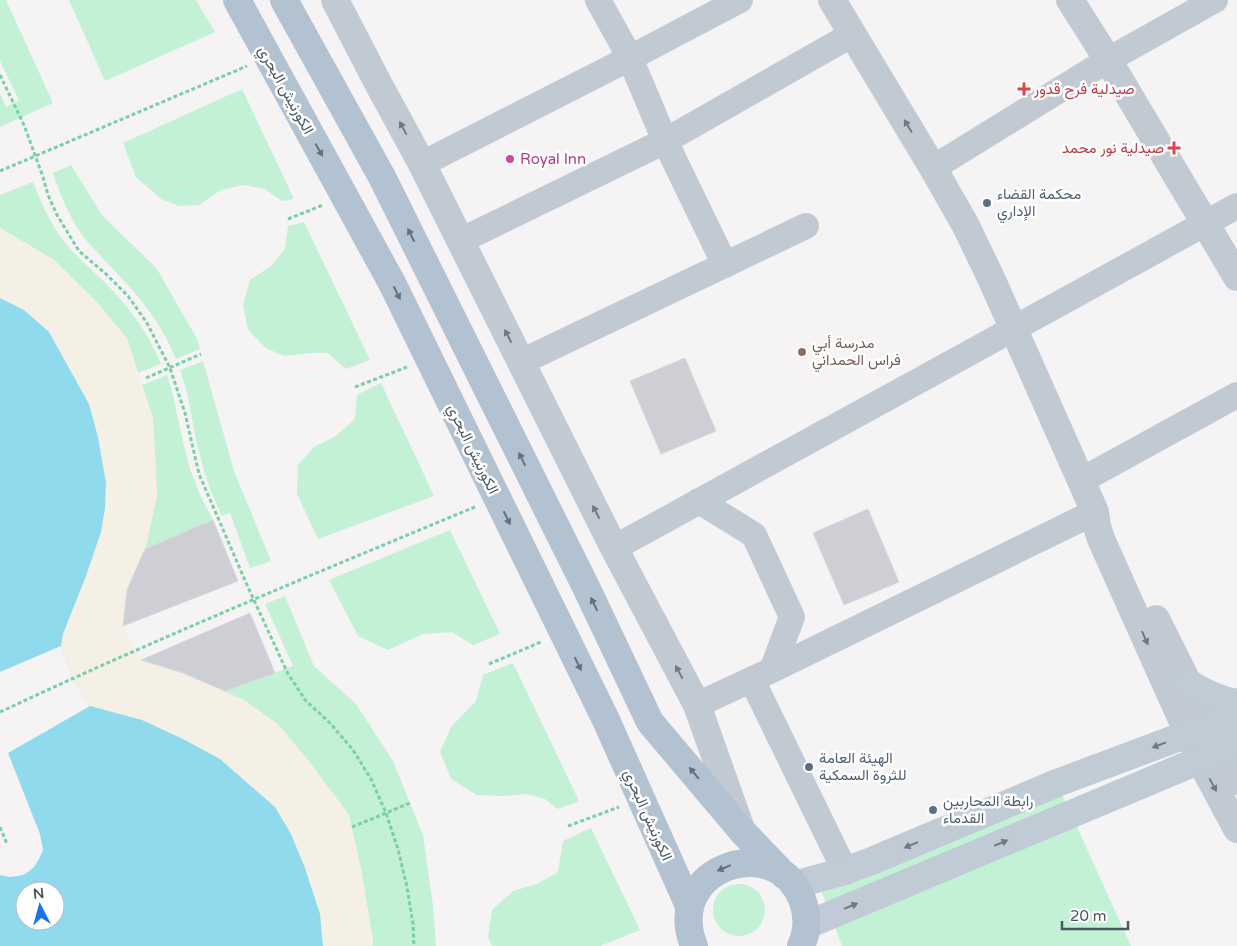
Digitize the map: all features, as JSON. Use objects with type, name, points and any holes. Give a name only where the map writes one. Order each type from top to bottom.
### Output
[{"type":"main road","name":"الكورنيش البحري","points":[[237,0],[392,283],[606,720],[690,908]]},
{"type":"main road","points":[[284,0],[382,177],[585,586],[650,722],[742,831],[789,880],[802,897],[806,911],[804,939]]},
{"type":"main road","points":[[1187,682],[1213,697],[1237,703]]},
{"type":"main road","points":[[804,939],[952,864],[1211,742],[1237,713]]},
{"type":"main road","points":[[694,946],[688,922],[695,894],[715,872],[728,866],[743,863],[757,864],[771,868],[789,880],[845,871],[1057,783],[1211,742]]},
{"type":"main road","points":[[938,833],[952,864]]},
{"type":"street","points":[[335,0],[422,164],[614,548],[697,704],[742,831]]},
{"type":"street","points":[[598,0],[630,58],[665,141],[725,265]]},
{"type":"street","points":[[422,164],[740,0]]},
{"type":"street","points":[[832,0],[966,226],[1096,512],[1097,526],[1101,539],[1211,742],[1237,781]]},
{"type":"street","points":[[1070,0],[1108,60],[1237,277]]},
{"type":"street","points":[[933,168],[1108,60],[1214,0]]},
{"type":"street","points":[[460,241],[665,141],[853,34]]},
{"type":"street","points":[[614,548],[1237,206]]},
{"type":"street","points":[[521,362],[806,226]]},
{"type":"street","points":[[1082,480],[1237,394]]},
{"type":"street","points":[[699,501],[754,534],[792,617],[762,675]]},
{"type":"street","points":[[697,704],[762,675],[1096,512]]},
{"type":"street","points":[[1096,512],[1106,520],[1114,532],[1187,682],[1211,742],[1237,829]]},
{"type":"street","points":[[762,675],[845,871]]},
{"type":"path","points":[[0,171],[268,57]]},
{"type":"path","points":[[0,75],[24,125],[48,195],[57,215],[79,251],[128,296],[147,323],[170,368],[185,414],[199,474],[288,674],[306,701],[330,723],[353,750],[371,779],[386,813],[398,848],[407,887],[413,924],[414,946]]},
{"type":"path","points":[[288,219],[344,197]]},
{"type":"path","points":[[146,378],[202,354]]},
{"type":"path","points":[[355,387],[428,358]]},
{"type":"path","points":[[0,712],[82,674],[497,498]]},
{"type":"path","points":[[489,664],[563,633]]},
{"type":"path","points":[[568,826],[641,800]]},
{"type":"path","points":[[352,826],[410,803]]},
{"type":"path","points":[[0,828],[7,844]]},
{"type":"green space","points":[[0,0],[6,0],[53,103],[0,127],[0,93],[6,107],[19,100],[0,61]]},
{"type":"green space","points":[[69,0],[196,0],[215,32],[105,81]]},
{"type":"green space","points":[[242,89],[294,199],[282,201],[265,189],[243,185],[221,190],[199,205],[179,206],[161,199],[136,177],[123,143]]},
{"type":"green space","points":[[71,165],[102,215],[157,269],[197,339],[200,349],[176,359],[166,337],[146,307],[82,235],[65,205],[53,173]]},
{"type":"green space","points":[[33,182],[57,232],[74,253],[107,284],[127,307],[146,335],[161,364],[138,373],[127,338],[54,260],[0,228],[0,195]]},
{"type":"green space","points":[[304,222],[370,360],[346,369],[328,353],[284,356],[266,348],[248,330],[243,305],[250,280],[271,266],[285,249],[288,226]]},
{"type":"green space","points":[[203,361],[234,471],[271,561],[250,568],[230,513],[222,516],[211,492],[196,440],[187,392],[180,370]]},
{"type":"green space","points":[[167,375],[190,469],[200,495],[213,520],[145,549],[157,496],[153,418],[142,385]]},
{"type":"green space","points":[[381,383],[434,496],[318,539],[297,494],[298,465],[314,447],[336,436],[355,419],[357,395]]},
{"type":"green space","points":[[450,530],[500,634],[473,645],[452,632],[423,634],[388,650],[358,636],[329,580]]},
{"type":"green space","points":[[285,596],[314,666],[356,704],[393,761],[423,835],[433,906],[436,946],[372,946],[373,942],[361,869],[349,815],[225,691],[293,666],[265,604]]},
{"type":"green space","points":[[513,663],[579,801],[558,809],[545,799],[526,794],[505,796],[477,795],[451,779],[440,752],[451,727],[476,701],[483,675]]},
{"type":"green space","points":[[1057,783],[1131,946],[842,946],[817,879]]},
{"type":"green space","points":[[591,828],[640,930],[600,946],[492,946],[488,937],[492,910],[513,891],[537,884],[558,872],[563,841]]},
{"type":"green space","points":[[739,884],[749,886],[757,892],[763,900],[765,910],[763,920],[757,928],[749,934],[739,936],[729,934],[721,928],[715,920],[713,910],[715,900],[721,892],[729,886]]},
{"type":"sand","points":[[0,228],[54,260],[95,300],[127,338],[153,418],[157,496],[145,549],[127,590],[123,626],[141,660],[183,673],[244,700],[278,724],[309,761],[349,815],[361,869],[373,942],[372,946],[323,946],[320,914],[305,868],[291,834],[275,807],[220,759],[107,711],[90,706],[73,678],[61,646],[63,634],[101,532],[105,508],[106,483],[98,437],[89,404],[24,310],[0,298]]},
{"type":"water","points":[[0,298],[24,310],[49,332],[89,404],[98,437],[106,483],[105,508],[101,532],[63,634],[61,646],[73,678],[90,706],[142,720],[220,759],[275,807],[291,834],[305,868],[320,914],[323,946],[0,946]]},
{"type":"pier","points":[[61,646],[73,678],[90,706],[8,753],[40,834],[43,850],[34,867],[23,875],[9,877],[0,875],[0,672]]},
{"type":"building","points":[[685,358],[716,431],[661,454],[630,381]]},
{"type":"building","points":[[868,509],[899,582],[844,605],[813,533]]},
{"type":"building","points":[[213,520],[238,581],[123,626],[127,590],[145,549]]},
{"type":"building","points":[[250,613],[275,673],[225,691],[183,673],[141,660]]},
{"type":"place","name":"صيدلية فرح قدور","points":[[1024,89]]},
{"type":"place","name":"صيدلية نور محمد","points":[[1174,148]]},
{"type":"place","name":"Royal Inn","points":[[510,159]]},
{"type":"place","name":"محكمة القضاء الإداري","points":[[987,203]]},
{"type":"place","name":"مدرسة أبي فراس الحمداني","points":[[802,352]]},
{"type":"place","name":"الهيئة العامة للثروة السمكية","points":[[809,767]]},
{"type":"place","name":"رابطة المحاربين القدماء","points":[[933,810]]}]
